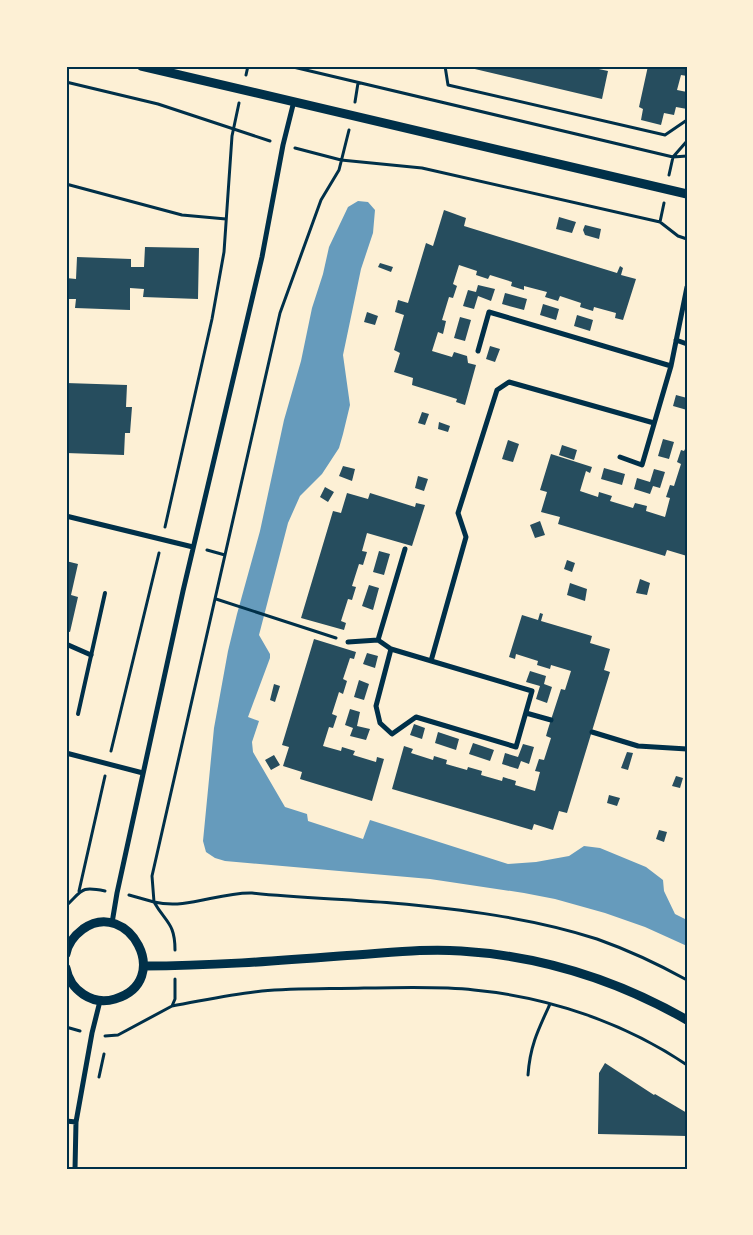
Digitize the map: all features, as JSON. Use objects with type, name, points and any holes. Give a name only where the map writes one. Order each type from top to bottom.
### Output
[{"type":"street","points":[[140,66],[687,194]]},
{"type":"street","points":[[112,923],[142,773],[193,547],[262,257],[283,145],[294,101]]},
{"type":"street","points":[[620,457],[642,465],[671,366],[687,287]]},
{"type":"street","points":[[478,350],[489,312],[671,366]]},
{"type":"street","points":[[676,340],[687,344]]},
{"type":"street","points":[[431,661],[466,537],[458,513],[497,390],[509,382],[654,423]]},
{"type":"street","points":[[66,516],[193,547]]},
{"type":"street","points":[[378,640],[405,549]]},
{"type":"street","points":[[348,642],[378,640],[391,649],[532,691],[516,747],[416,717],[392,734],[380,723],[376,706],[391,649]]},
{"type":"street","points":[[66,644],[91,655]]},
{"type":"street","points":[[526,713],[551,720]]},
{"type":"street","points":[[592,732],[638,746],[687,749]]},
{"type":"street","points":[[66,753],[142,773]]},
{"type":"street","points":[[66,954],[74,936],[86,927],[99,923],[112,923],[127,930],[136,939],[142,950],[144,966],[141,977],[134,988],[124,996],[100,1001],[86,997],[75,988],[68,977],[66,968]]},
{"type":"street","points":[[144,966],[175,966],[424,950],[460,950],[525,959],[570,969],[639,995],[687,1020]]},
{"type":"street","points":[[75,1169],[76,1122],[92,1033],[100,1001]]},
{"type":"street","points":[[66,1121],[76,1122]]},
{"type":"lane","points":[[78,714],[105,593]]},
{"type":"path","points":[[289,66],[673,157],[687,156]]},
{"type":"path","points":[[445,66],[448,84],[665,135],[687,120]]},
{"type":"path","points":[[66,82],[158,104],[283,145],[341,160],[422,168],[660,222],[678,236],[687,240]]},
{"type":"path","points":[[79,891],[212,319],[224,252],[232,136]]},
{"type":"path","points":[[341,160],[339,170],[321,200],[280,313],[152,876],[154,902],[172,905],[184,904],[237,893],[252,893],[393,903],[482,914],[561,929],[597,940],[633,953],[687,980]]},
{"type":"path","points":[[66,184],[182,215],[226,219]]},
{"type":"path","points":[[193,547],[225,555]]},
{"type":"path","points":[[216,599],[348,642]]},
{"type":"path","points":[[172,1006],[262,991],[397,988],[475,990],[511,995],[581,1013],[648,1042],[687,1066]]},
{"type":"path","points":[[528,1075],[534,1038],[550,1004]]},
{"type":"water","points":[[358,201],[368,202],[375,210],[373,233],[361,269],[343,355],[350,405],[339,448],[322,474],[300,496],[288,523],[259,635],[270,654],[270,658],[248,717],[259,721],[252,742],[253,752],[285,807],[307,814],[308,821],[363,839],[370,820],[508,864],[536,862],[569,856],[584,846],[600,848],[646,867],[663,880],[664,891],[675,914],[687,920],[687,946],[645,927],[555,899],[430,879],[225,861],[215,858],[206,852],[203,841],[214,728],[228,651],[260,531],[284,420],[301,361],[312,308],[329,247],[348,207]]},
{"type":"building","points":[[462,66],[585,66],[608,71],[602,99]]},
{"type":"building","points":[[648,66],[687,66],[687,76],[681,75],[677,90],[687,92],[687,109],[676,107],[674,115],[664,113],[661,125],[641,120],[643,109],[639,107]]},
{"type":"building","points":[[444,210],[466,218],[464,226],[617,273],[620,266],[623,268],[621,275],[636,279],[623,320],[615,318],[616,313],[594,307],[593,311],[580,307],[581,303],[560,296],[558,301],[545,297],[547,292],[524,286],[524,290],[511,286],[512,282],[490,275],[488,279],[476,275],[477,271],[459,265],[453,284],[457,286],[453,298],[449,297],[442,320],[446,321],[443,334],[438,332],[432,351],[452,357],[454,352],[467,356],[468,363],[476,365],[465,405],[456,402],[457,399],[412,385],[413,378],[394,372],[400,353],[394,350],[404,315],[395,312],[398,300],[408,303],[426,243],[433,246]]},
{"type":"building","points":[[559,217],[576,222],[572,233],[556,229]]},
{"type":"building","points":[[585,225],[601,229],[599,239],[585,235],[583,230]]},
{"type":"building","points":[[145,247],[199,248],[198,299],[143,297],[144,289],[130,288],[130,310],[75,308],[76,299],[66,299],[66,278],[76,279],[77,257],[131,259],[131,267],[144,267]]},
{"type":"building","points":[[380,263],[393,267],[391,272],[378,267]]},
{"type":"building","points":[[478,285],[495,289],[491,301],[478,296],[474,309],[463,306],[468,290],[476,292]]},
{"type":"building","points":[[505,293],[527,299],[524,310],[502,304]]},
{"type":"building","points":[[543,304],[559,309],[556,320],[540,315]]},
{"type":"building","points":[[367,312],[378,316],[375,325],[364,322]]},
{"type":"building","points":[[577,315],[593,320],[590,331],[574,326]]},
{"type":"building","points":[[460,317],[471,320],[465,341],[454,338]]},
{"type":"building","points":[[490,346],[500,349],[495,362],[486,359]]},
{"type":"building","points":[[66,383],[127,385],[126,407],[132,407],[130,433],[125,433],[124,455],[66,453]]},
{"type":"building","points":[[676,395],[687,398],[687,410],[673,406]]},
{"type":"building","points":[[422,412],[429,414],[425,425],[418,423]]},
{"type":"building","points":[[439,422],[450,426],[448,432],[438,429]]},
{"type":"building","points":[[663,439],[674,442],[669,459],[658,456]]},
{"type":"building","points":[[508,440],[519,444],[513,462],[502,459]]},
{"type":"building","points":[[562,445],[577,450],[574,460],[559,455]]},
{"type":"building","points":[[687,445],[687,556],[667,550],[665,556],[558,524],[560,517],[541,512],[547,492],[540,490],[551,454],[592,467],[590,473],[586,471],[580,491],[598,497],[599,492],[612,496],[610,501],[633,508],[635,503],[647,506],[646,511],[665,517],[670,498],[666,497],[670,485],[674,486],[681,464],[677,462],[681,450],[684,451]]},
{"type":"building","points":[[343,466],[355,469],[352,481],[339,476]]},
{"type":"building","points":[[604,468],[625,474],[622,485],[601,479]]},
{"type":"building","points":[[654,469],[665,472],[660,488],[653,486],[650,494],[634,489],[637,478],[650,482]]},
{"type":"building","points":[[418,476],[428,479],[424,491],[415,488]]},
{"type":"building","points":[[325,487],[334,492],[328,502],[320,497]]},
{"type":"building","points":[[347,493],[368,499],[370,493],[415,507],[416,503],[425,505],[412,546],[367,533],[362,551],[367,552],[363,565],[359,564],[352,586],[356,587],[352,600],[348,599],[341,621],[346,623],[344,630],[301,618],[333,511],[341,513]]},
{"type":"building","points":[[540,521],[545,535],[535,538],[530,525]]},
{"type":"building","points":[[379,551],[390,554],[384,575],[373,572]]},
{"type":"building","points":[[567,560],[575,563],[572,572],[564,569]]},
{"type":"building","points":[[66,561],[78,564],[71,595],[78,597],[70,632],[66,631]]},
{"type":"building","points":[[640,579],[650,583],[647,595],[636,593]]},
{"type":"building","points":[[570,583],[587,589],[585,601],[567,595]]},
{"type":"building","points":[[369,585],[379,588],[373,610],[362,606]]},
{"type":"building","points":[[540,613],[543,614],[541,621],[592,636],[590,643],[610,649],[604,670],[610,672],[567,813],[559,811],[553,830],[534,824],[532,830],[392,789],[404,746],[413,749],[411,753],[433,760],[434,756],[447,760],[446,764],[467,770],[468,767],[482,771],[481,775],[502,781],[503,777],[516,781],[515,785],[535,791],[540,772],[535,771],[539,759],[544,760],[551,738],[546,736],[548,729],[561,689],[565,690],[571,671],[551,665],[550,669],[537,665],[538,661],[516,654],[515,659],[509,657],[522,615],[538,620]]},
{"type":"building","points":[[314,639],[356,652],[354,659],[350,658],[343,679],[347,681],[343,694],[339,692],[332,714],[337,716],[333,728],[329,727],[323,746],[341,751],[342,747],[355,751],[353,755],[376,762],[377,757],[384,759],[372,801],[300,779],[302,772],[283,766],[289,747],[282,745]]},
{"type":"building","points":[[367,653],[378,656],[375,668],[363,664]]},
{"type":"building","points":[[530,671],[546,676],[544,684],[552,687],[547,703],[536,699],[540,686],[526,682]]},
{"type":"building","points":[[359,680],[369,684],[364,700],[354,697]]},
{"type":"building","points":[[274,684],[280,686],[275,702],[270,700]]},
{"type":"building","points":[[350,709],[360,712],[357,726],[370,729],[366,740],[350,736],[353,728],[345,725]]},
{"type":"building","points":[[414,724],[425,728],[422,739],[410,735]]},
{"type":"building","points":[[438,732],[459,739],[456,750],[435,743]]},
{"type":"building","points":[[473,743],[494,750],[490,761],[469,754]]},
{"type":"building","points":[[523,744],[534,747],[529,764],[521,761],[518,769],[502,764],[505,753],[518,757]]},
{"type":"building","points":[[627,752],[633,753],[628,770],[621,768]]},
{"type":"building","points":[[274,755],[280,765],[271,770],[265,760]]},
{"type":"building","points":[[676,776],[683,778],[680,788],[672,786]]},
{"type":"building","points":[[609,795],[620,798],[617,806],[607,803]]},
{"type":"building","points":[[659,830],[667,832],[664,842],[656,839]]},
{"type":"building","points":[[605,1063],[654,1095],[687,1113],[687,1136],[598,1134],[599,1073]]}]
